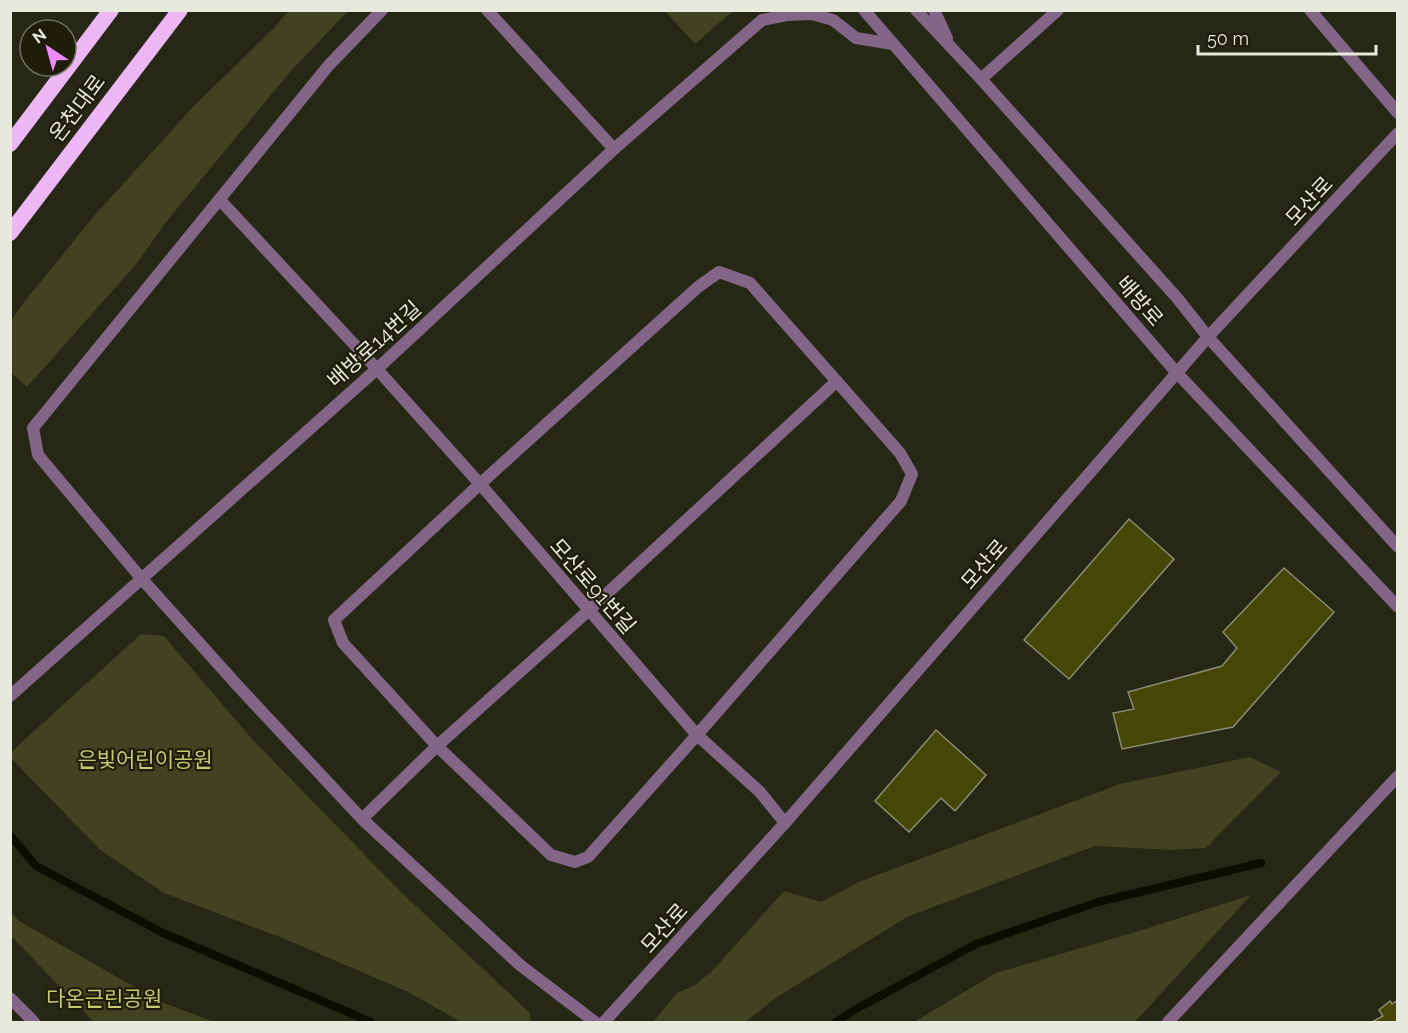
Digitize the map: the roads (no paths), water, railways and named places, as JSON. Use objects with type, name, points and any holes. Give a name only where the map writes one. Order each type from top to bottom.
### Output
[{"type":"highway","name":"온천대로","points":[[10,144],[111,10]]},
{"type":"highway","name":"온천대로","points":[[10,233],[180,10]]},
{"type":"street","points":[[382,10],[329,65],[33,428],[38,455],[141,578],[362,819],[520,965],[595,1023]]},
{"type":"street","points":[[487,10],[614,149]]},
{"type":"street","name":"배방로","points":[[864,10],[1176,372],[1398,608]]},
{"type":"street","name":"배방로","points":[[916,10],[981,79],[1170,290],[1208,337],[1398,546]]},
{"type":"street","points":[[933,10],[953,50]]},
{"type":"street","points":[[981,79],[1058,10]]},
{"type":"street","points":[[1310,10],[1398,113]]},
{"type":"street","points":[[763,15],[812,14],[833,20],[856,38],[893,44]]},
{"type":"street","name":"배방로14번길","points":[[10,696],[377,369],[614,149],[763,15]]},
{"type":"street","name":"모산로","points":[[604,1023],[785,823],[1176,372],[1398,133]]},
{"type":"street","name":"모산로91번길","points":[[220,200],[480,484],[697,735],[760,792],[785,823]]},
{"type":"street","points":[[719,272],[750,284],[900,453],[912,474],[901,501],[588,857],[575,862],[551,855],[437,746],[343,643],[334,620],[480,484],[698,287],[719,272]]},
{"type":"street","points":[[362,819],[437,746],[837,381]]},
{"type":"street","points":[[1168,1023],[1398,776]]},
{"type":"street","points":[[10,998],[34,1023]]},
{"type":"waterway","points":[[10,835],[36,866],[163,933],[371,1022]]},
{"type":"waterway","points":[[836,1022],[976,944],[1098,902],[1261,863]]},
{"type":"park label","name":"은빛어린이공원","points":[[145,759]]},
{"type":"park label","name":"다온근린공원","points":[[104,998]]}]
